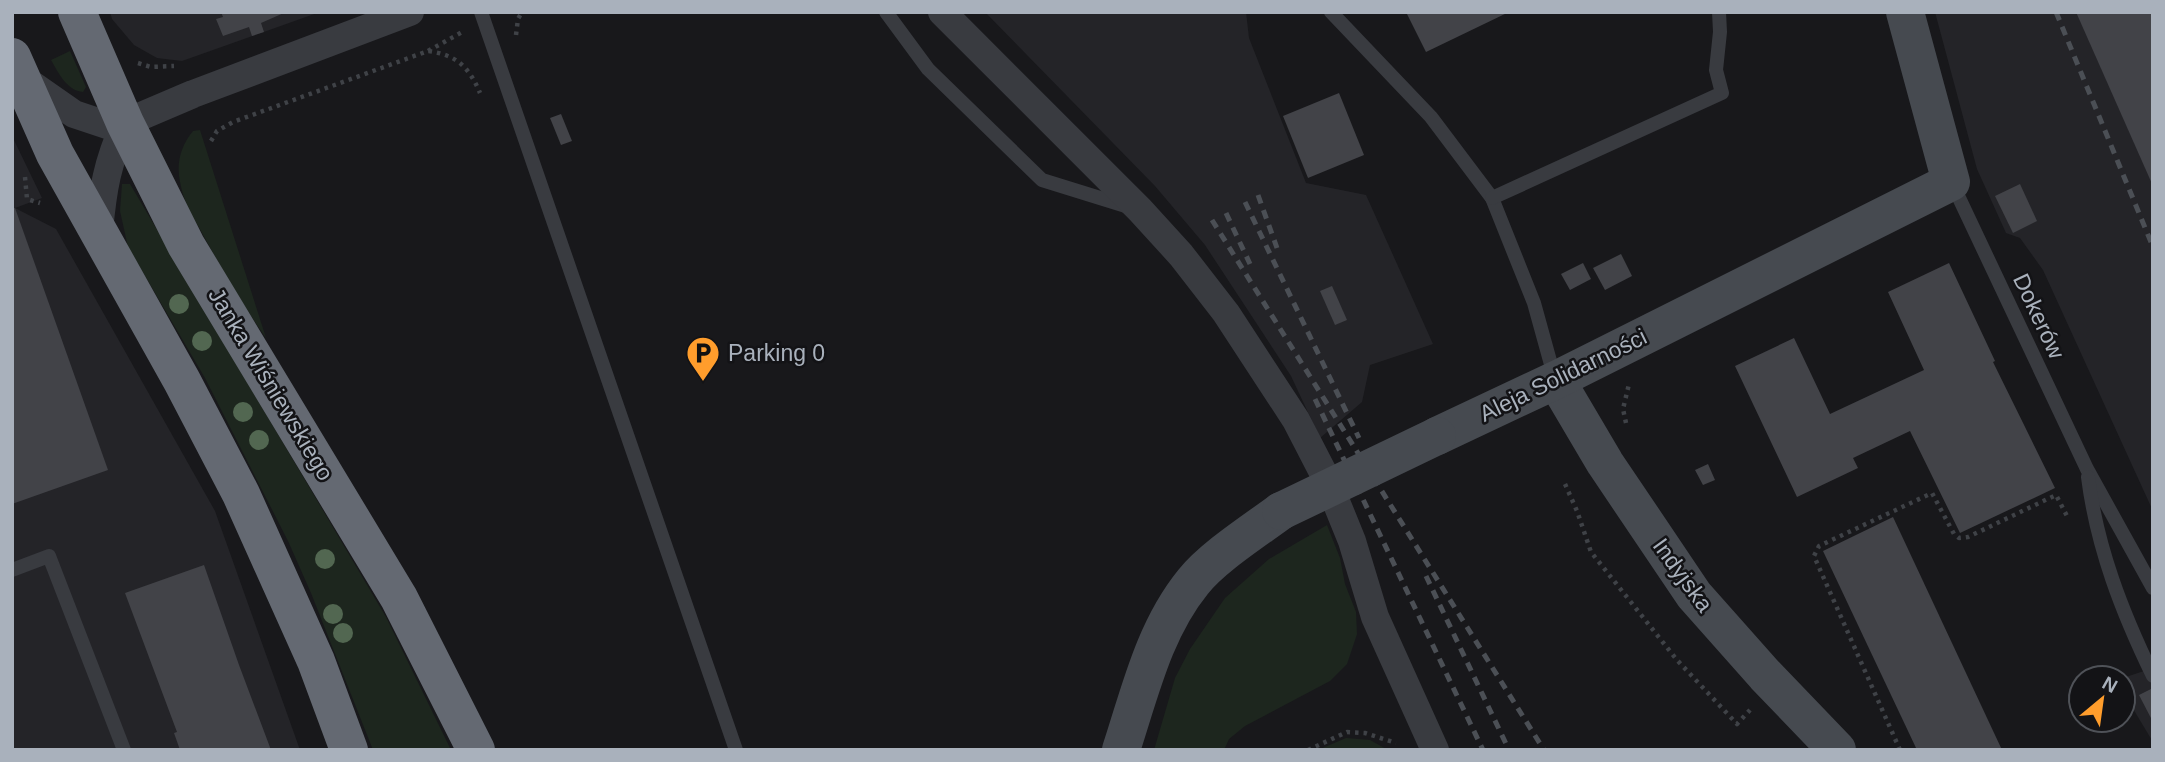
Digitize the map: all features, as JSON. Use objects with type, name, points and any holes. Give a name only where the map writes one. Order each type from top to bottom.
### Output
[{"type":"highway","name":"Janka Wiśniewskiego","points":[[77,12],[125,123],[186,245],[399,598],[476,750]]},
{"type":"highway","points":[[17,67],[55,154],[182,380],[242,494],[316,661],[349,750]]},
{"type":"street","points":[[17,67],[74,114],[110,126],[125,123],[193,94],[410,12]]},
{"type":"street","points":[[942,12],[1140,210],[1181,255],[1226,313],[1296,420],[1328,482],[1352,541],[1375,617],[1435,750]]},
{"type":"street","points":[[1905,12],[1951,182]]},
{"type":"street","points":[[99,231],[103,187],[110,157],[125,123]]},
{"type":"street","name":"Aleja Solidarności","points":[[1121,750],[1156,640],[1193,582],[1236,544],[1281,511],[1556,380],[1951,182]]},
{"type":"street","name":"Indyjska","points":[[1556,380],[1605,463],[1694,595],[1837,750]]},
{"type":"lane","points":[[481,12],[736,750]]},
{"type":"lane","points":[[886,12],[928,69],[1042,180],[1140,210]]},
{"type":"lane","points":[[1331,12],[1431,117],[1492,198],[1534,303],[1556,380]]},
{"type":"lane","points":[[1492,198],[1722,93],[1716,70],[1719,12]]},
{"type":"lane","name":"Dokerów","points":[[1951,182],[2087,469],[2153,588]]},
{"type":"lane","name":"Dokerów","points":[[2087,469],[2092,506],[2111,580],[2153,676]]},
{"type":"lane","points":[[12,570],[49,556],[124,750]]},
{"type":"path","points":[[211,141],[218,131],[233,122],[428,51],[445,53],[462,64],[473,76],[491,115],[517,115]]},
{"type":"path","points":[[141,64],[151,67],[183,66]]},
{"type":"path","points":[[1627,428],[1623,409],[1628,386],[1636,377]]},
{"type":"path","points":[[1565,484],[1591,552],[1677,660],[1737,724],[1754,706]]},
{"type":"path","points":[[1900,750],[1814,556],[1819,545],[1933,493],[1954,534],[1959,538],[1968,537],[2056,495],[2067,516]]},
{"type":"path","points":[[1308,750],[1347,732],[1374,735],[1393,740],[1399,745]]},
{"type":"shaded area","points":[[110,12],[317,13],[182,61],[157,58],[134,45],[112,19]]},
{"type":"shaded area","points":[[985,12],[1246,12],[1249,38],[1306,183],[1366,195],[1433,344],[1370,365],[1362,402],[1320,438],[1291,376],[1205,245],[1155,186]]},
{"type":"shaded area","points":[[1935,12],[2153,12],[2153,511],[2043,270],[2020,238],[2006,233],[1977,169]]},
{"type":"shaded area","points":[[70,51],[86,87],[83,92],[68,85],[51,60]]},
{"type":"shaded area","points":[[200,130],[266,338],[224,272],[183,195],[179,175],[181,155],[185,142],[193,131]]},
{"type":"shaded area","points":[[12,136],[42,198],[15,208],[56,229],[215,511],[300,750],[12,750]]},
{"type":"shaded area","points":[[122,184],[130,184],[386,617],[451,750],[373,750],[288,541],[205,378],[128,247],[120,211]]},
{"type":"shaded area","points":[[1327,525],[1356,612],[1357,634],[1347,664],[1330,681],[1245,726],[1229,739],[1224,750],[1154,750],[1175,678],[1190,649],[1225,598],[1269,559]]},
{"type":"shaded area","points":[[2153,668],[2153,742],[2137,715],[2137,673]]},
{"type":"shaded area","points":[[1346,738],[1370,740],[1388,750],[1318,750]]},
{"type":"building","points":[[221,12],[286,12],[261,23],[264,32],[252,36],[249,27],[223,36],[216,19],[223,17]]},
{"type":"building","points":[[1406,12],[1509,12],[1426,52]]},
{"type":"building","points":[[2076,12],[2153,12],[2153,186]]},
{"type":"building","points":[[1339,93],[1364,155],[1308,178],[1283,116]]},
{"type":"building","points":[[561,114],[572,141],[561,145],[550,118]]},
{"type":"building","points":[[2020,184],[2037,221],[2013,233],[1995,196]]},
{"type":"building","points":[[15,208],[108,470],[12,504],[12,209]]},
{"type":"building","points":[[1621,254],[1632,276],[1605,290],[1593,268]]},
{"type":"building","points":[[1583,263],[1591,279],[1570,290],[1561,274]]},
{"type":"building","points":[[1949,263],[1995,361],[1993,362],[2055,488],[1960,533],[1910,431],[1853,458],[1858,468],[1797,497],[1735,366],[1794,338],[1830,414],[1924,370],[1888,292]]},
{"type":"building","points":[[1332,286],[1347,320],[1335,325],[1320,291]]},
{"type":"building","points":[[1708,464],[1715,480],[1703,485],[1695,470]]},
{"type":"building","points":[[1893,517],[2002,750],[1917,750],[1823,551]]},
{"type":"building","points":[[204,565],[271,750],[180,750],[174,733],[177,732],[125,593]]},
{"type":"building","points":[[2153,688],[2153,722],[2139,695]]},
{"type":"railway","points":[[2056,12],[2153,247]]},
{"type":"railway","points":[[1258,195],[1277,248]]},
{"type":"railway","points":[[1245,202],[1359,438]]},
{"type":"railway","points":[[1226,213],[1250,264]]},
{"type":"railway","points":[[1212,220],[1544,750]]},
{"type":"railway","points":[[1315,399],[1483,750]]},
{"type":"railway","points":[[1426,576],[1509,750]]},
{"type":"place","name":"Parking 0","points":[[703,383]]}]
